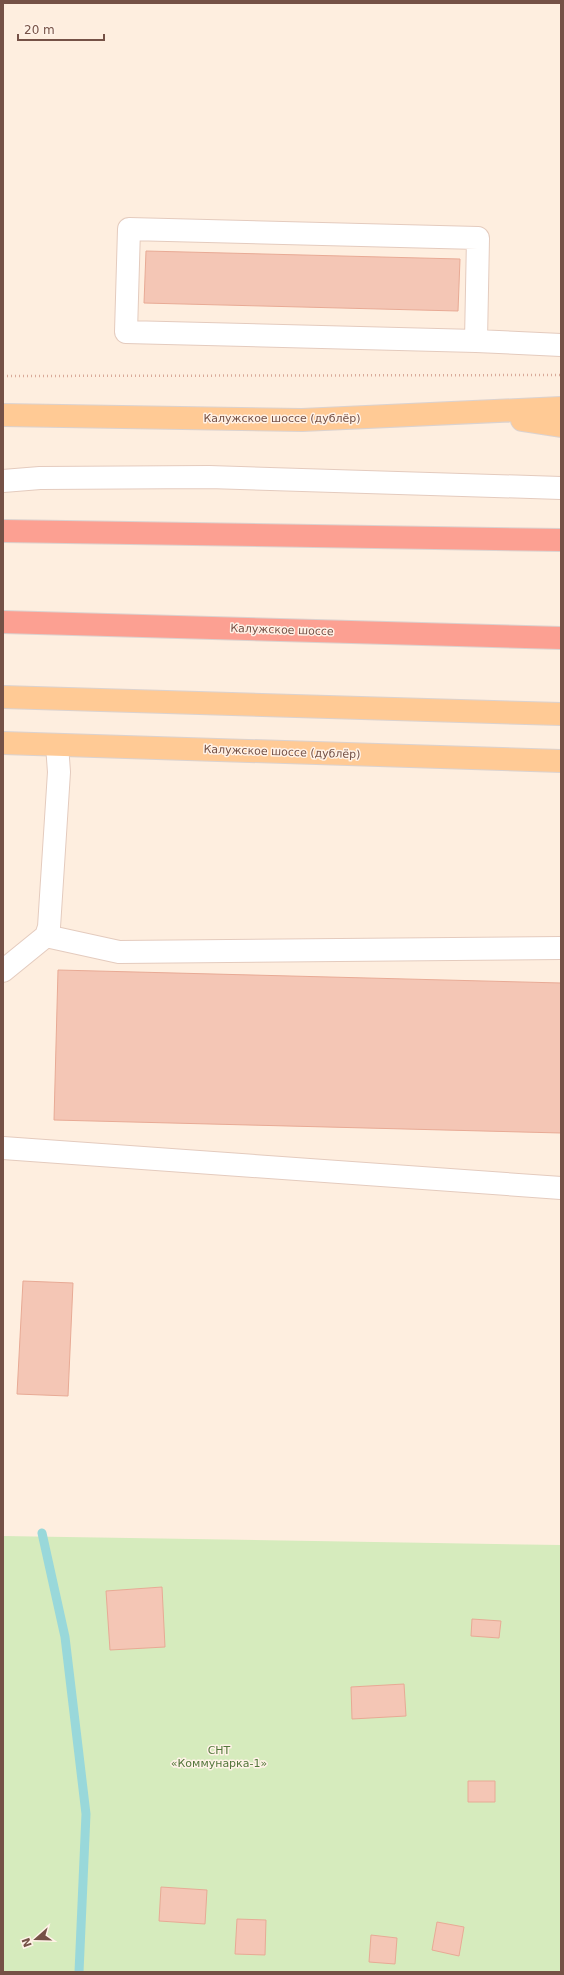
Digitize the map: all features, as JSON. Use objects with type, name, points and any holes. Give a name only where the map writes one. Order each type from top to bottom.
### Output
[{"type":"highway","points":[[3,531],[561,540]]},
{"type":"highway","name":"Калужское шоссе","points":[[3,622],[561,638]]},
{"type":"main road","name":"Калужское шоссе (дублёр)","points":[[3,415],[302,420],[561,408]]},
{"type":"main road","points":[[471,412],[561,426]]},
{"type":"main road","points":[[3,697],[561,714]]},
{"type":"main road","name":"Калужское шоссе (дублёр)","points":[[3,743],[561,761]]},
{"type":"street","points":[[476,341],[478,238],[129,228],[126,332],[476,341],[561,345]]},
{"type":"street","points":[[3,481],[40,478],[208,477],[561,488]]},
{"type":"street","points":[[3,971],[46,936],[49,927],[58,772],[57,745]]},
{"type":"street","points":[[46,936],[119,952],[561,948]]},
{"type":"street","points":[[3,1148],[561,1188]]},
{"type":"path","points":[[3,376],[561,374]]},
{"type":"green space","name":"СНТ «Коммунарка-1»","points":[[3,1536],[561,1545],[561,1972],[3,1972]]},
{"type":"building","points":[[146,251],[460,259],[458,311],[144,303]]},
{"type":"building","points":[[58,970],[561,983],[561,1133],[54,1120]]},
{"type":"building","points":[[23,1281],[73,1283],[68,1396],[17,1394]]},
{"type":"building","points":[[162,1587],[165,1647],[110,1650],[106,1591]]},
{"type":"building","points":[[472,1619],[501,1621],[499,1638],[471,1636]]},
{"type":"building","points":[[404,1684],[406,1716],[352,1719],[351,1687]]},
{"type":"building","points":[[468,1781],[495,1781],[495,1802],[468,1802]]},
{"type":"building","points":[[161,1887],[207,1890],[205,1924],[159,1921]]},
{"type":"building","points":[[237,1919],[266,1920],[265,1955],[235,1954]]},
{"type":"building","points":[[437,1922],[464,1927],[459,1956],[432,1950]]},
{"type":"building","points":[[371,1935],[397,1938],[395,1964],[369,1962]]},
{"type":"waterway","points":[[42,1533],[65,1637],[86,1814],[79,1972]]}]
